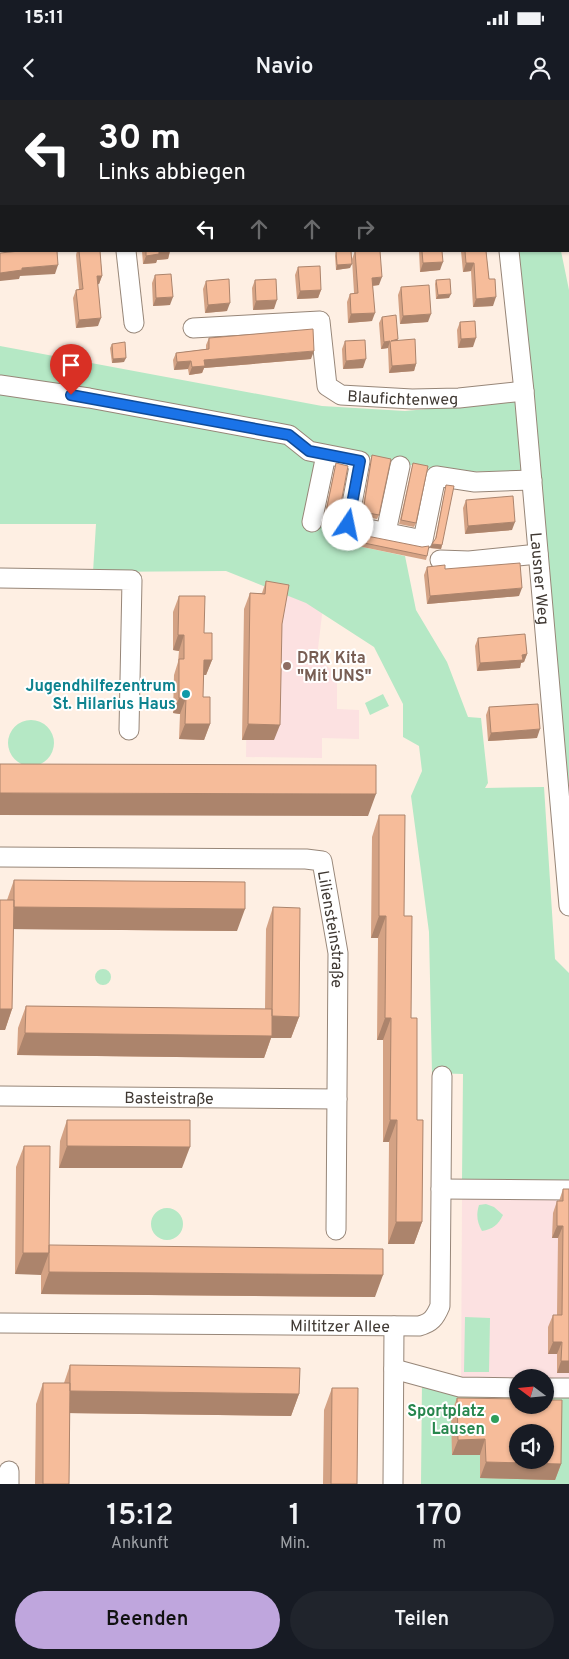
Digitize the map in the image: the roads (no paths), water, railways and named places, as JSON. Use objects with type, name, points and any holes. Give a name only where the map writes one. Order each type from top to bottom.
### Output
[{"type":"street","points":[[126,252],[134,324]]},
{"type":"street","name":"Lausner Weg","points":[[509,252],[524,391],[569,906]]},
{"type":"street","name":"Blaufichtenweg","points":[[193,328],[320,321],[327,386],[341,395],[412,399],[450,398],[524,391]]},
{"type":"street","points":[[0,385],[89,398],[289,435],[309,451],[360,461],[348,525],[423,540],[436,476],[475,482],[532,480]]},
{"type":"street","points":[[312,522],[326,454]]},
{"type":"street","points":[[386,532],[400,466]]},
{"type":"street","points":[[440,560],[469,561],[538,554]]},
{"type":"street","points":[[0,578],[132,580],[129,730]]},
{"type":"street","name":"Liliensteinstraße","points":[[0,857],[306,859],[322,861],[338,953],[336,1230]]},
{"type":"street","name":"Miltitzer Allee","points":[[0,1323],[394,1326],[429,1324],[436,1317],[440,1306],[442,1076]]},
{"type":"street","name":"Basteistraße","points":[[0,1096],[337,1099]]},
{"type":"street","points":[[441,1188],[569,1190]]},
{"type":"street","points":[[394,1326],[394,1484]]},
{"type":"street","points":[[394,1369],[460,1387],[509,1388]]},
{"type":"street","points":[[554,1388],[569,1388]]},
{"type":"place","name":"DRK Kita \"Mit UNS\"","points":[[287,666]]},
{"type":"place","name":"Jugendhilfezentrum St. Hilarius Haus","points":[[186,694]]},
{"type":"place","name":"Sportplatz Lausen","points":[[495,1419]]}]
